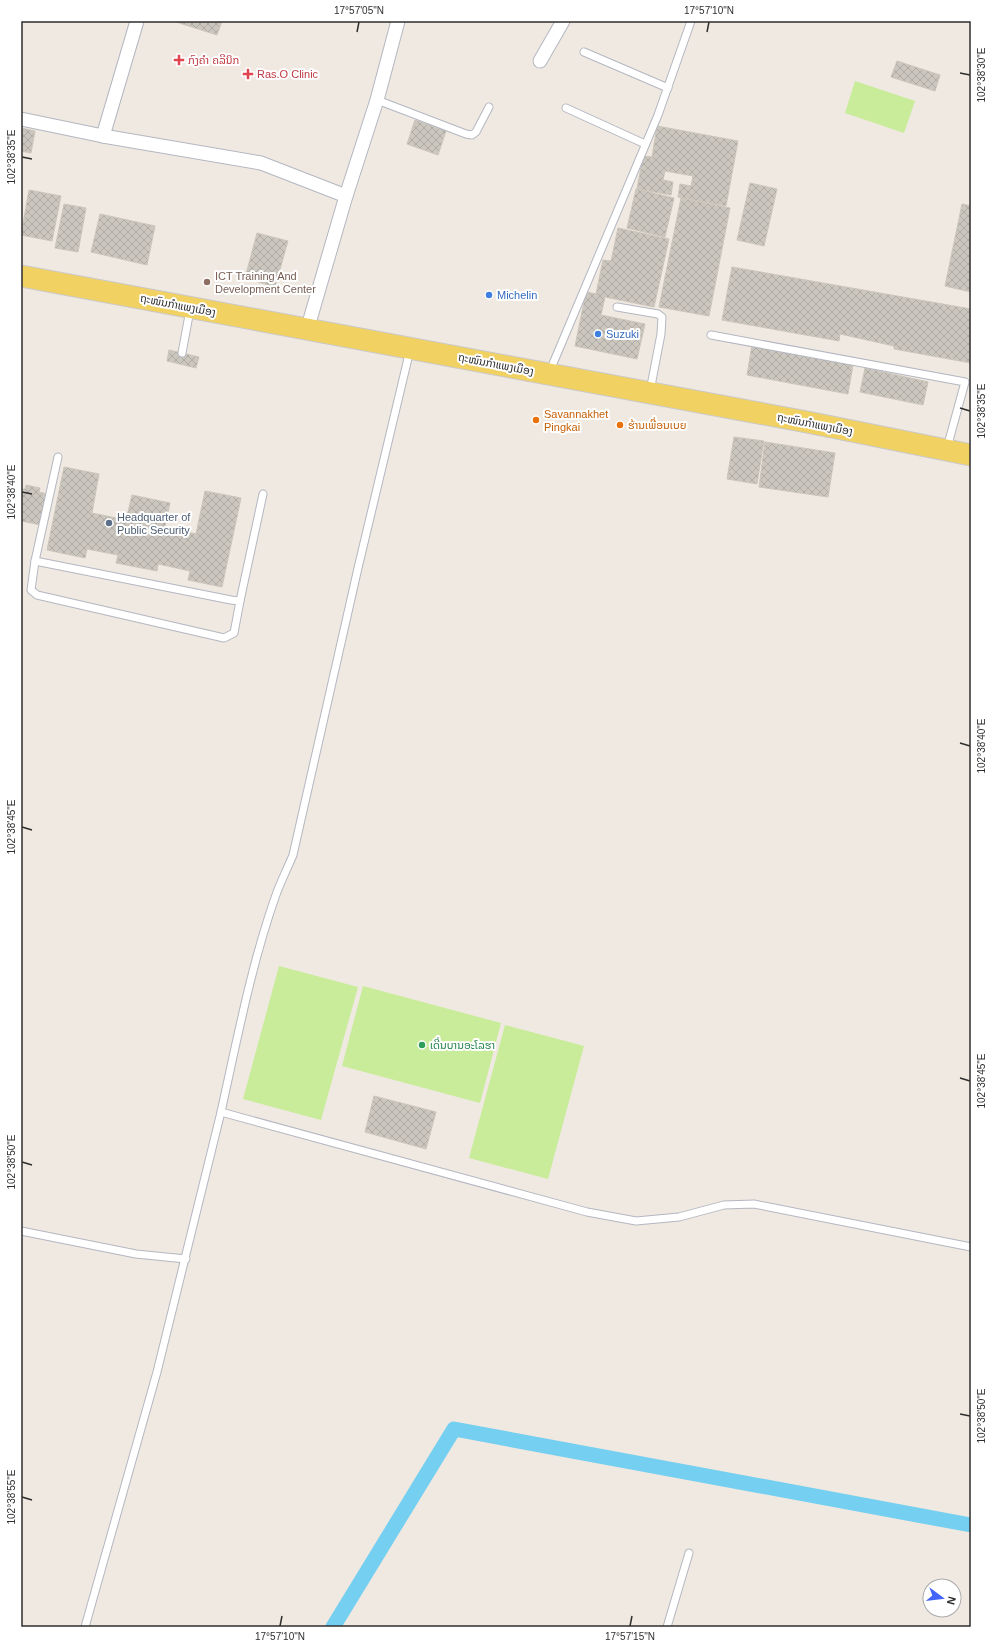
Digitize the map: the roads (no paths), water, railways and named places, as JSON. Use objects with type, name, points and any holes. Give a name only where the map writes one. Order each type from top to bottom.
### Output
[{"type":"main road","name":"ຖະໜົນກຳແພງເມືອງ","points":[[21,276],[807,422],[971,455]]},
{"type":"street","points":[[103,136],[137,21]]},
{"type":"street","points":[[307,330],[346,196],[377,100],[398,21]]},
{"type":"street","points":[[540,61],[563,21]]},
{"type":"street","points":[[21,120],[103,136],[261,163],[346,196]]},
{"type":"lane","points":[[548,374],[668,88],[691,21]]},
{"type":"lane","points":[[584,52],[668,88]]},
{"type":"lane","points":[[377,100],[466,134],[476,132],[489,107]]},
{"type":"lane","points":[[566,108],[645,144]]},
{"type":"lane","points":[[617,307],[658,314],[662,317],[661,334],[649,393]]},
{"type":"lane","points":[[182,353],[191,308]]},
{"type":"lane","points":[[711,334],[965,382],[946,450]]},
{"type":"lane","points":[[85,1627],[157,1372],[186,1259],[247,999],[268,921],[278,890],[293,855],[356,575],[411,348]]},
{"type":"lane","points":[[58,457],[35,561],[31,590],[37,595],[224,638],[234,633],[263,494]]},
{"type":"lane","points":[[35,561],[240,601]]},
{"type":"lane","points":[[221,1112],[587,1212],[636,1221],[679,1217],[724,1205],[754,1204],[971,1247]]},
{"type":"lane","points":[[21,1231],[136,1254],[186,1259]]},
{"type":"lane","points":[[667,1627],[689,1552]]},
{"type":"waterway","points":[[333,1627],[454,1429],[971,1525]]},
{"type":"place","name":"ກົງຄຳ ຄລີນິກ","points":[[179,60]]},
{"type":"place","name":"Ras.O Clinic","points":[[248,74]]},
{"type":"place","name":"ICT Training And Development Center","points":[[207,282]]},
{"type":"place","name":"Michelin","points":[[489,295]]},
{"type":"place","name":"Suzuki","points":[[598,334]]},
{"type":"place","name":"Savannakhet Pingkai","points":[[536,420]]},
{"type":"place","name":"ຮ້ານເພື່ອນເບຍ","points":[[620,425]]},
{"type":"place","name":"Headquarter of Public Security","points":[[109,523]]},
{"type":"place","name":"ເດີ່ນບານອະໂລຮາ","points":[[422,1045]]}]
